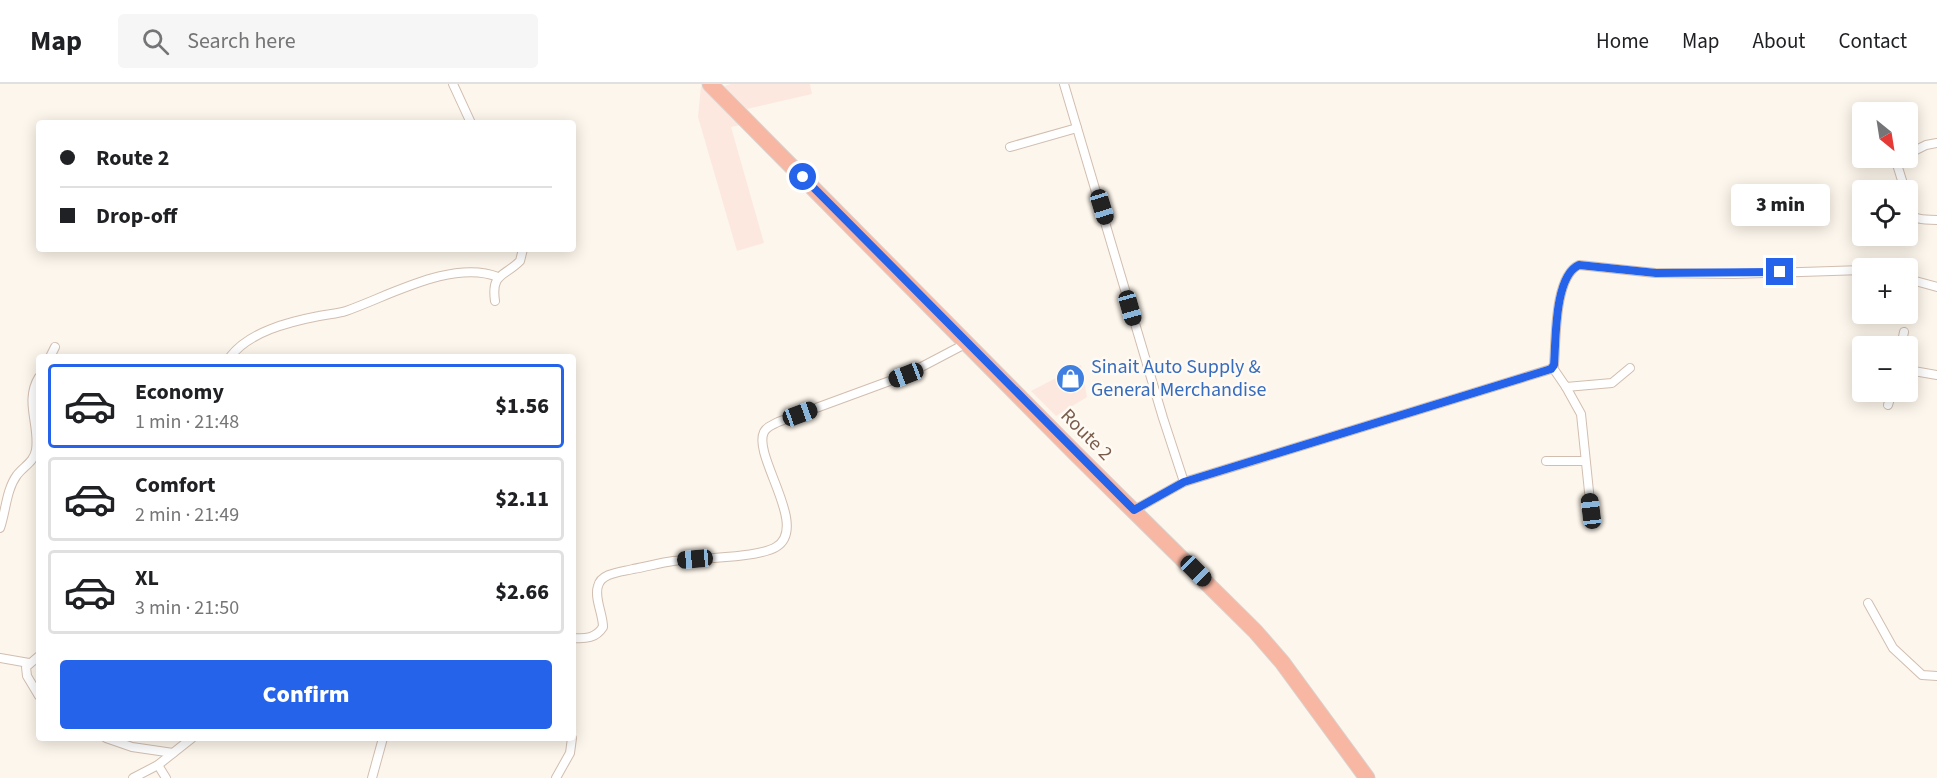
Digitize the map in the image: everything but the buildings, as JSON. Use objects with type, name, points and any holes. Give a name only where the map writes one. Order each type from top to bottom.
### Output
[{"type":"highway","name":"Route 2","points":[[710,84],[1255,631],[1282,662],[1367,778]]},
{"type":"street","points":[[453,84],[470,120]]},
{"type":"street","points":[[1064,84],[1159,408],[1184,482]]},
{"type":"street","points":[[1010,147],[1077,128]]},
{"type":"street","points":[[1918,149],[1937,143]]},
{"type":"street","points":[[1918,219],[1937,220]]},
{"type":"street","points":[[495,301],[493,288],[498,277],[520,261],[522,252]]},
{"type":"street","points":[[1591,511],[1581,414],[1553,368],[1560,298],[1569,271],[1579,265],[1656,273],[1734,274],[1852,270]]},
{"type":"street","points":[[233,354],[244,343],[277,327],[303,319],[348,311],[404,288],[436,278],[475,271],[486,272],[498,277]]},
{"type":"street","points":[[1918,282],[1937,287]]},
{"type":"street","points":[[1903,336],[1904,332]]},
{"type":"street","points":[[576,638],[595,636],[603,627],[597,588],[600,582],[610,574],[671,561],[760,553],[778,547],[788,527],[780,494],[762,443],[766,428],[906,375],[967,343]]},
{"type":"street","points":[[52,354],[55,347]]},
{"type":"street","points":[[1134,510],[1184,482],[1553,368]]},
{"type":"street","points":[[1566,387],[1612,383],[1630,368]]},
{"type":"street","points":[[1918,372],[1937,375]]},
{"type":"street","points":[[36,384],[32,399],[36,437]]},
{"type":"street","points":[[0,528],[12,482],[35,456],[36,452]]},
{"type":"street","points":[[1546,461],[1586,461]]},
{"type":"street","points":[[1868,603],[1893,648],[1922,675],[1937,676]]},
{"type":"street","points":[[0,658],[29,663]]},
{"type":"street","points":[[36,658],[29,663],[25,672],[36,691]]},
{"type":"street","points":[[115,741],[132,747],[173,753]]},
{"type":"street","points":[[134,778],[158,765],[188,741]]},
{"type":"street","points":[[372,778],[383,741]]},
{"type":"street","points":[[556,778],[570,753],[572,741]]},
{"type":"street","points":[[158,765],[166,778]]},
{"type":"shaded area","points":[[731,84],[810,84],[812,94],[747,109],[724,86]]},
{"type":"shaded area","points":[[701,86],[740,125],[731,127],[764,243],[737,251],[698,117]]},
{"type":"shaded area","name":"Sinait Auto Supply & General Merchandise","points":[[1081,365],[1087,397],[1056,416],[1031,391]]},
{"type":"place","name":"Sinait Auto Supply & General Merchandise","points":[[1070,378]]},
{"type":"route","points":[[803,177],[1134,510],[1184,482],[1553,368],[1560,298],[1566,278],[1573,267],[1585,264],[1656,273],[1780,272]]}]
